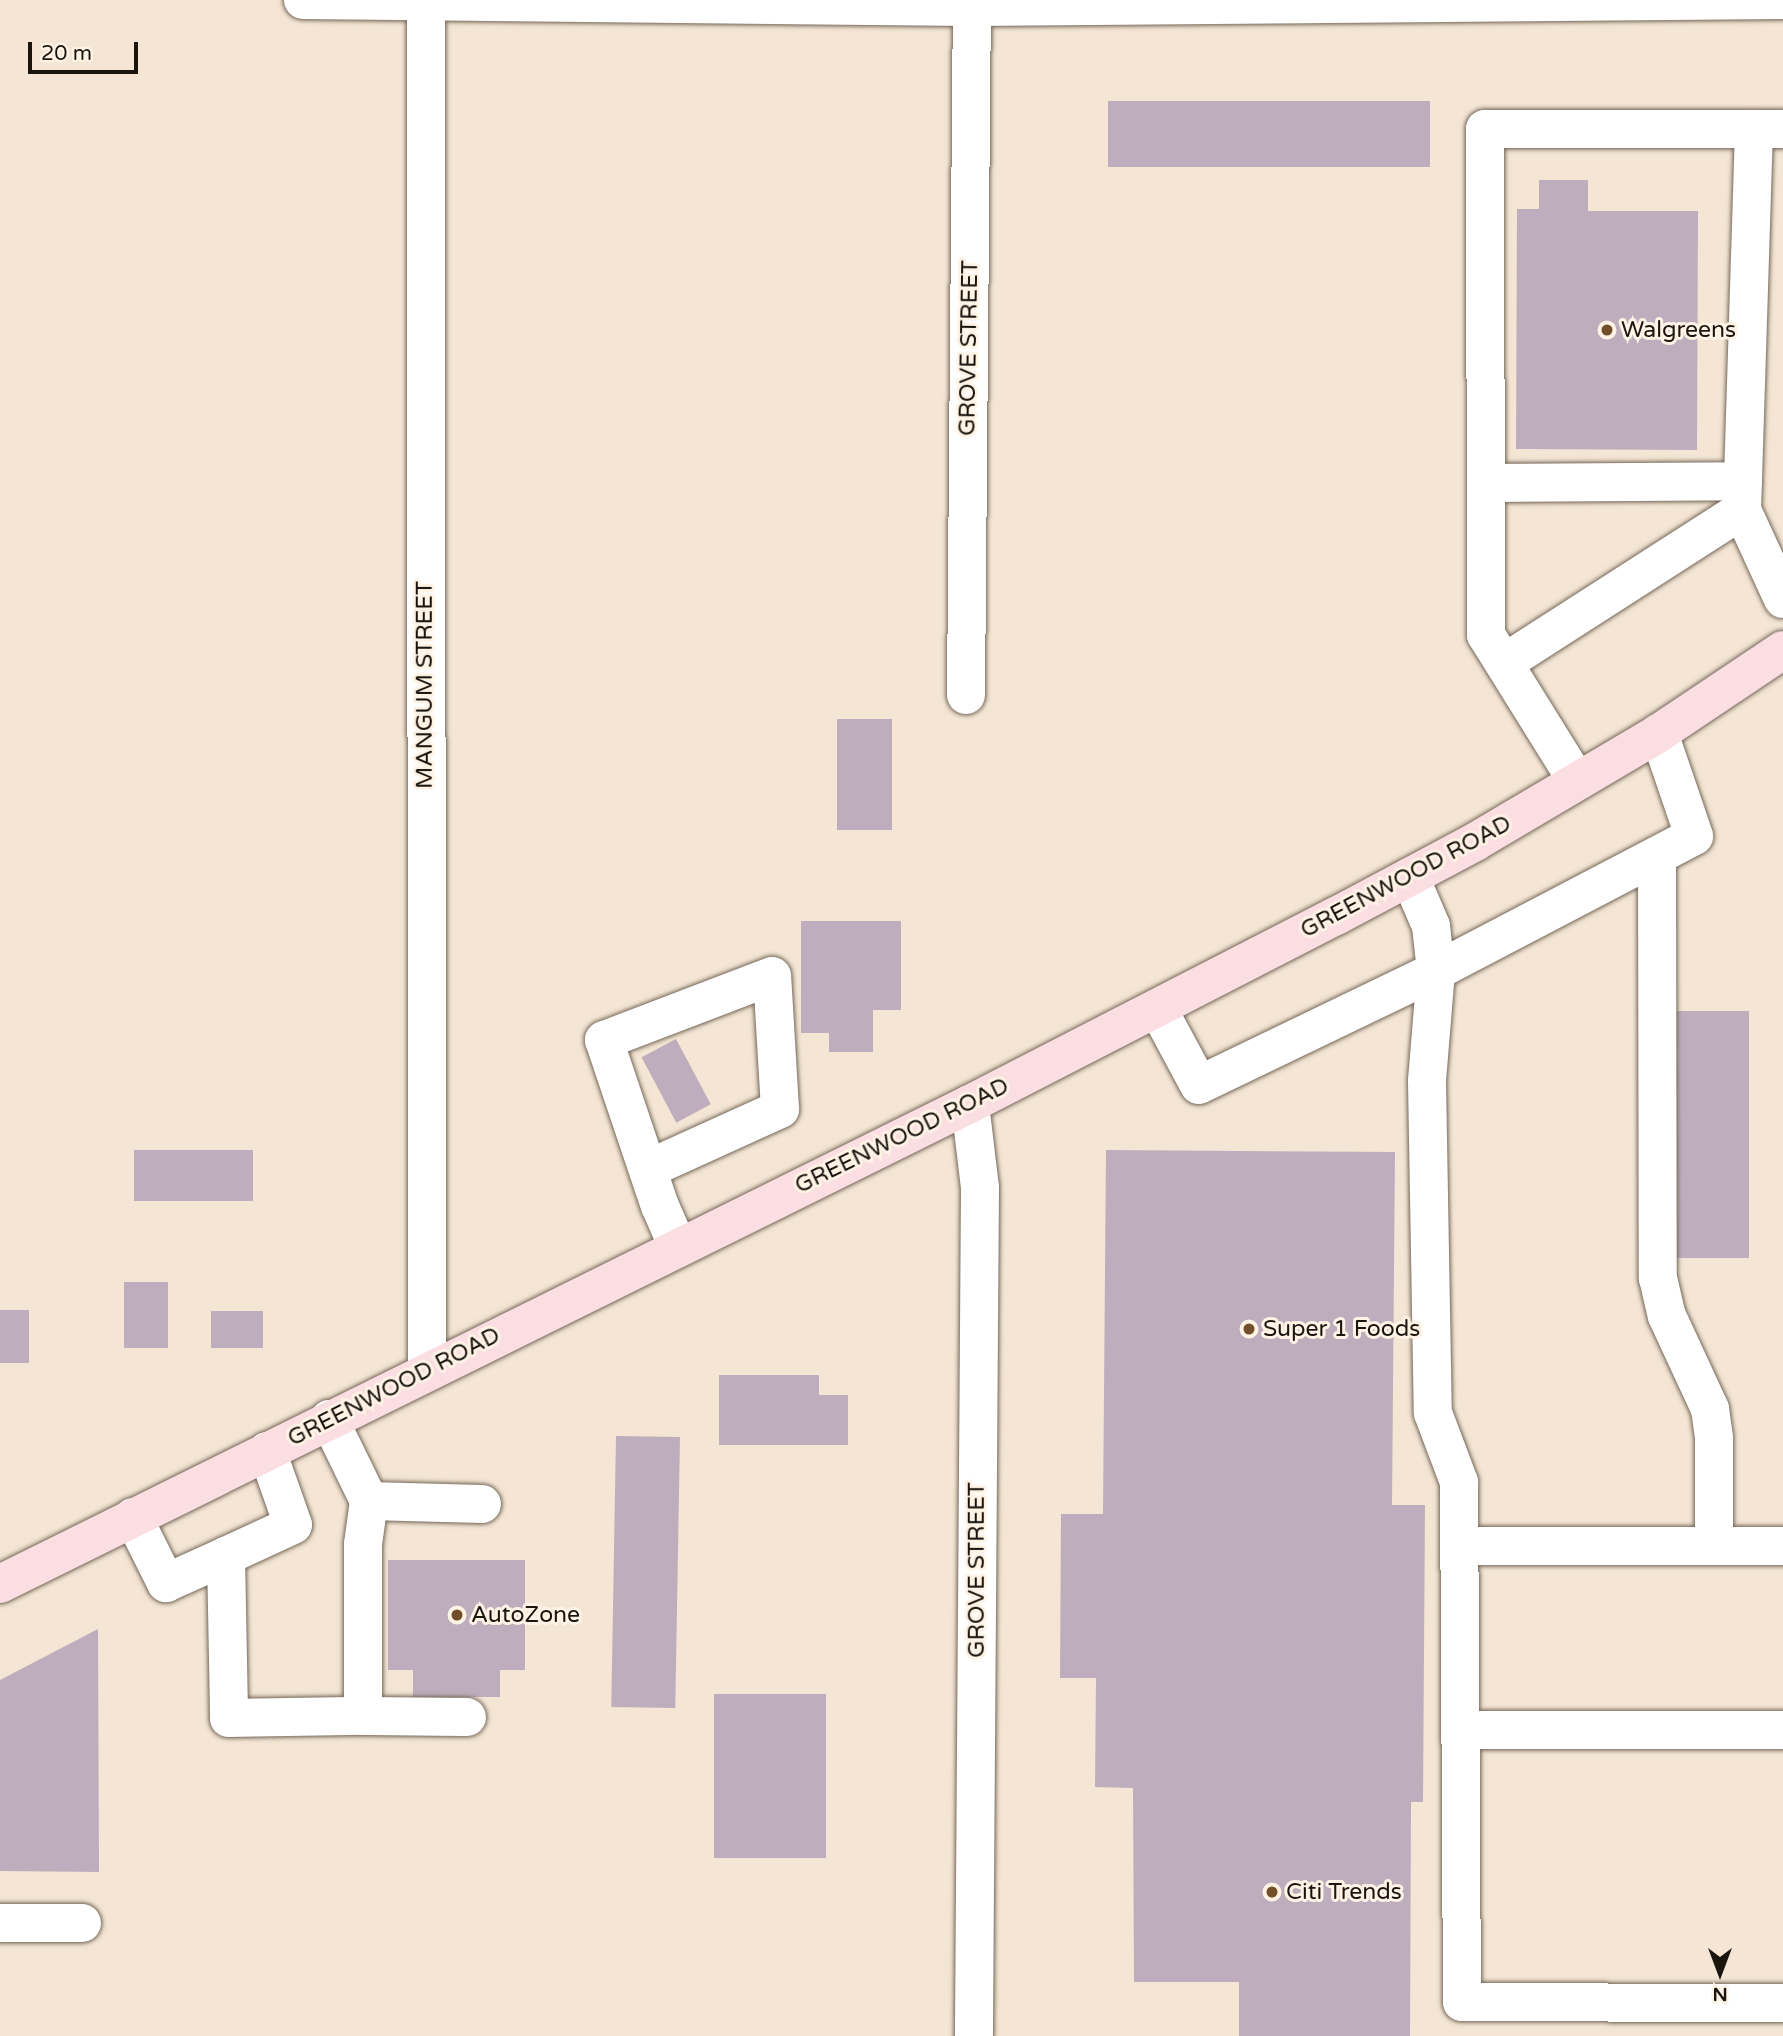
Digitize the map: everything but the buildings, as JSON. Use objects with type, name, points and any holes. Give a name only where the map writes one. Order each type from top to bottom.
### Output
[{"type":"main road","name":"GREENWOOD ROAD","points":[[0,1584],[677,1245],[970,1104],[1410,877],[1659,733],[1783,650]]},
{"type":"street","points":[[303,0],[972,4],[1783,0]]},
{"type":"street","name":"MANGUM STREET","points":[[426,2],[427,1371]]},
{"type":"street","name":"GROVE STREET","points":[[966,695],[972,4]]},
{"type":"street","points":[[1577,781],[1486,635],[1485,130],[1769,129],[1742,496],[1783,599]]},
{"type":"street","points":[[1486,484],[1742,496]]},
{"type":"street","points":[[1504,663],[1742,496]]},
{"type":"street","points":[[1158,1009],[1199,1085],[1436,971],[1694,836],[1659,733]]},
{"type":"street","points":[[1657,856],[1658,1278],[1667,1316],[1710,1409],[1714,1439],[1714,1545]]},
{"type":"street","points":[[1410,877],[1431,926],[1436,971],[1427,1081],[1433,1413],[1457,1470],[1462,1546],[1462,2002],[1783,2003]]},
{"type":"street","points":[[649,1169],[780,1109],[772,976],[604,1040],[649,1169],[677,1245]]},
{"type":"street","name":"GROVE STREET","points":[[970,1104],[980,1188],[974,2036]]},
{"type":"street","points":[[329,1419],[369,1501],[363,1544],[363,1716]]},
{"type":"street","points":[[133,1517],[166,1583],[293,1525],[267,1451]]},
{"type":"street","points":[[369,1501],[482,1504]]},
{"type":"street","points":[[1462,1546],[1783,1546]]},
{"type":"street","points":[[226,1556],[229,1718],[467,1717]]},
{"type":"street","points":[[1462,1730],[1783,1730]]},
{"type":"street","points":[[0,1923],[82,1923]]},
{"type":"place","name":"Walgreens","points":[[1607,330]]},
{"type":"place","name":"Super 1 Foods","points":[[1249,1329]]},
{"type":"place","name":"AutoZone","points":[[457,1615]]},
{"type":"place","name":"Citi Trends","points":[[1272,1892]]}]
